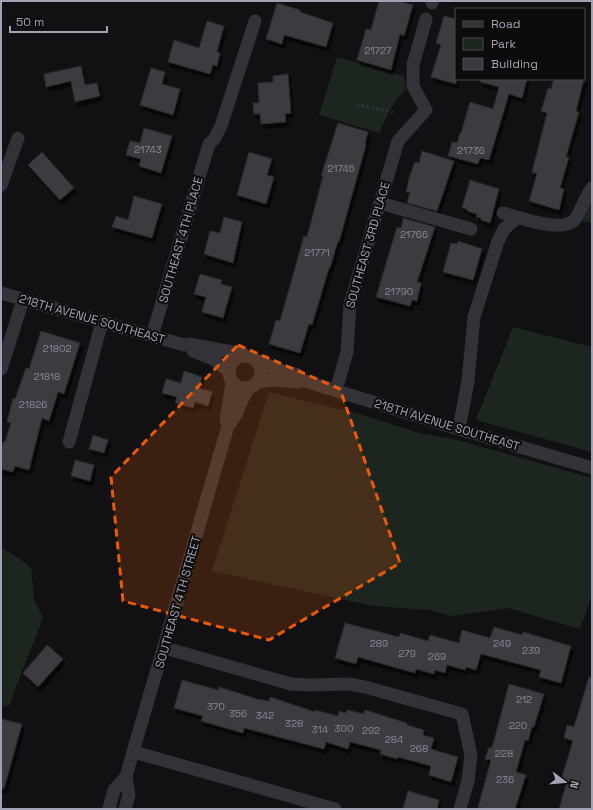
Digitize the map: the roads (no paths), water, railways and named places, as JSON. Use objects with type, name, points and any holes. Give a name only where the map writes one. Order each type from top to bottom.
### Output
[{"type":"street","name":"SOUTHEAST 3RD PLACE","points":[[336,390],[347,352],[350,304],[398,141],[426,110],[413,86],[413,65],[426,18]]},
{"type":"street","name":"SOUTHEAST 4TH PLACE","points":[[152,336],[209,144],[214,139],[221,126],[255,21]]},
{"type":"street","points":[[1,185],[18,138]]},
{"type":"street","points":[[502,213],[556,226],[570,224],[576,218],[592,188]]},
{"type":"street","points":[[380,203],[471,229]]},
{"type":"street","points":[[459,429],[468,381],[474,317],[501,235],[510,222],[518,217]]},
{"type":"street","name":"218TH AVENUE SOUTHEAST","points":[[1,293],[184,345],[189,344],[243,354]]},
{"type":"street","points":[[1,369],[23,300]]},
{"type":"street","points":[[69,442],[102,322]]},
{"type":"street","name":"218TH AVENUE SOUTHEAST","points":[[184,345],[188,350],[213,359],[230,377]]},
{"type":"street","points":[[243,354],[254,357],[258,361],[261,367],[261,374],[254,385],[237,387],[230,377],[234,360],[243,354]]},
{"type":"street","name":"218TH AVENUE SOUTHEAST","points":[[258,361],[279,370],[298,375],[302,380],[459,429],[592,468]]},
{"type":"street","name":"SOUTHEAST 4TH STREET","points":[[228,426],[226,420],[230,377]]},
{"type":"street","name":"218TH AVENUE SOUTHEAST","points":[[254,385],[272,380],[297,382],[302,380]]},
{"type":"street","name":"SOUTHEAST 4TH STREET","points":[[109,809],[114,790],[126,777],[134,752],[228,426],[233,421],[244,394],[254,385]]},
{"type":"street","points":[[165,648],[291,684],[348,684],[365,687],[462,714],[471,755],[468,781],[460,809]]},
{"type":"street","points":[[134,752],[335,809]]},
{"type":"street","name":"SOUTHEAST 4TH STREET","points":[[125,809],[129,795],[126,777]]}]
